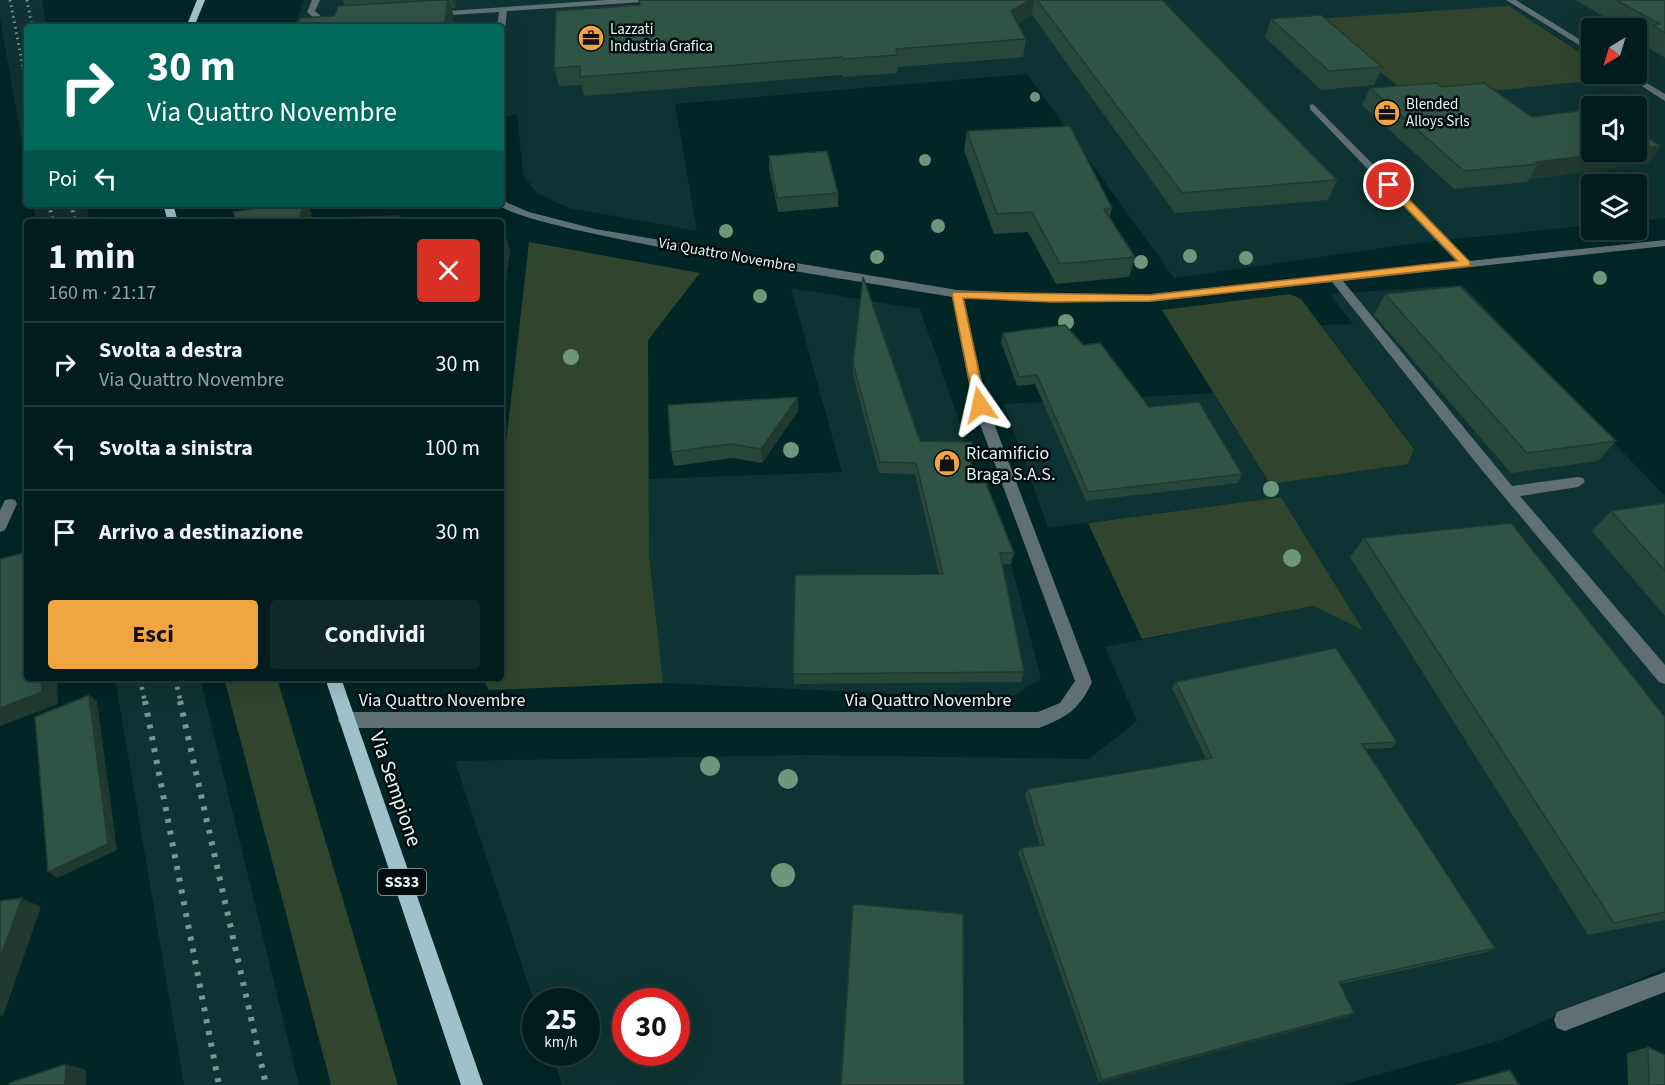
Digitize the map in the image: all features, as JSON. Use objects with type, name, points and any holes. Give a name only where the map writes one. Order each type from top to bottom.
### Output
[{"type":"main road","points":[[191,24],[201,0]]},
{"type":"main road","name":"Via Sempione","points":[[334,681],[472,1085]]},
{"type":"street","points":[[316,0],[311,12],[319,18],[352,19]]},
{"type":"street","points":[[422,15],[643,0]]},
{"type":"street","points":[[1510,0],[1581,44]]},
{"type":"street","points":[[501,24],[503,10]]},
{"type":"street","points":[[1643,84],[1665,98]]},
{"type":"street","points":[[1313,107],[1466,264]]},
{"type":"street","name":"Via Quattro Novembre","points":[[504,205],[525,214],[595,232],[957,294],[1051,298],[1150,298],[1665,243]]},
{"type":"street","points":[[1335,278],[1509,492],[1665,677]]},
{"type":"street","name":"Via Quattro Novembre","points":[[347,720],[1039,720],[1066,708],[1084,682],[980,405],[957,294]]},
{"type":"street","points":[[1509,492],[1578,482]]},
{"type":"street","points":[[0,526],[10,504]]},
{"type":"street","points":[[1565,1020],[1665,982]]},
{"type":"shaded area","points":[[0,0],[42,0],[46,24],[24,24],[24,154],[0,18]]},
{"type":"shaded area","points":[[304,0],[1665,0],[1665,218],[1647,220],[1647,174],[1581,174],[1581,226],[1417,243],[1174,278],[1027,74],[675,104],[697,231],[569,208],[538,194],[523,175],[517,114],[504,116],[504,24],[295,24]]},
{"type":"shaded area","points":[[34,207],[87,207],[89,219],[36,219]]},
{"type":"shaded area","points":[[1463,285],[1665,496],[1665,968],[1501,1040],[1342,1085],[562,1085],[555,1066],[600,1066],[600,988],[529,988],[455,761],[804,755],[1089,759],[1137,721],[1105,647],[1313,606],[1362,629],[1281,497],[1048,528],[1004,404],[1213,393],[1270,484],[1414,448],[1321,325],[1353,324],[1330,294]]},
{"type":"shaded area","points":[[791,288],[920,309],[970,453],[969,475],[983,494],[1011,564],[1041,678],[1009,699],[663,683],[649,555],[649,479],[842,472]]},
{"type":"shaded area","points":[[116,681],[201,681],[299,1085],[184,1085]]},
{"type":"green space","points":[[1509,6],[1581,53],[1581,82],[1452,95],[1439,85],[1398,86],[1314,19]]},
{"type":"green space","points":[[529,242],[700,273],[648,340],[649,555],[663,683],[489,690],[484,681],[504,681],[504,461]]},
{"type":"green space","points":[[1290,294],[1301,299],[1414,449],[1408,464],[1270,484],[1162,310]]},
{"type":"green space","points":[[1281,497],[1363,630],[1313,606],[1142,639],[1088,523]]},
{"type":"green space","points":[[225,681],[278,681],[398,1085],[331,1085]]},
{"type":"building","points":[[448,0],[444,24],[298,24],[300,18],[334,16],[338,6]]},
{"type":"building","points":[[639,0],[1030,0],[1011,11],[1026,39],[896,49],[898,55],[843,59],[842,57],[580,77],[580,66],[554,68],[556,11],[640,5]]},
{"type":"building","points":[[1037,0],[1162,0],[1337,180],[1182,193]]},
{"type":"building","points":[[1616,0],[1665,0],[1665,33],[1652,25],[1660,24]]},
{"type":"building","points":[[1321,15],[1382,67],[1329,71],[1271,19]]},
{"type":"building","points":[[1437,83],[1442,87],[1484,83],[1532,117],[1581,110],[1581,156],[1536,162],[1538,164],[1464,171],[1370,88]]},
{"type":"building","points":[[1070,126],[1112,208],[1104,209],[1135,257],[1060,264],[1032,212],[997,214],[967,131]]},
{"type":"building","points":[[1647,137],[1661,146],[1647,148]]},
{"type":"building","points":[[827,151],[838,193],[777,198],[769,156]]},
{"type":"building","points":[[262,207],[303,207],[299,219],[236,219],[233,212]]},
{"type":"building","points":[[400,216],[399,219],[331,218]]},
{"type":"building","points":[[863,277],[920,441],[972,442],[970,483],[986,483],[1014,553],[1000,553],[1024,672],[793,674],[795,575],[943,574],[916,463],[880,462],[853,364]]},
{"type":"building","points":[[1460,286],[1616,441],[1527,453],[1385,294]]},
{"type":"building","points":[[1065,325],[1083,345],[1100,343],[1149,407],[1199,402],[1242,474],[1088,492],[1037,375],[1019,377],[1003,333]]},
{"type":"building","points":[[798,397],[761,449],[731,444],[671,452],[668,405]]},
{"type":"building","points":[[1665,503],[1665,571],[1611,511]]},
{"type":"building","points":[[1511,523],[1665,717],[1665,912],[1614,923],[1364,538]]},
{"type":"building","points":[[24,553],[24,681],[41,681],[42,692],[0,708],[0,559]]},
{"type":"building","points":[[1336,648],[1397,742],[1362,744],[1495,948],[1339,982],[1354,1013],[1102,1080],[1021,848],[1044,845],[1028,789],[1212,758],[1176,682]]},
{"type":"building","points":[[89,695],[108,844],[48,872],[35,717]]},
{"type":"building","points":[[22,898],[0,958],[0,901]]},
{"type":"building","points":[[853,904],[963,914],[964,1085],[841,1085]]},
{"type":"building","points":[[1648,1047],[1665,1055],[1665,1085],[1649,1085]]},
{"type":"building","points":[[66,1064],[65,1085],[9,1085],[9,1083]]},
{"type":"building","points":[[1510,1070],[1519,1085],[1456,1085]]},
{"type":"railway","points":[[10,0],[24,72]]},
{"type":"railway","points":[[27,0],[31,24]]},
{"type":"railway","points":[[50,207],[52,219]]},
{"type":"railway","points":[[72,207],[74,219]]},
{"type":"railway","points":[[141,681],[145,703]]},
{"type":"railway","points":[[176,681],[181,703]]},
{"type":"railway","points":[[145,701],[219,1085]]},
{"type":"railway","points":[[180,701],[266,1085]]},
{"type":"place","name":"Lazzati Industria Grafica","points":[[591,38]]},
{"type":"place","name":"Blended Alloys Srls","points":[[1387,113]]},
{"type":"place","name":"Ricamificio Braga S.A.S.","points":[[947,463]]},
{"type":"route","points":[[980,405],[957,294],[1051,298],[1150,298],[1466,264],[1389,185]]}]
